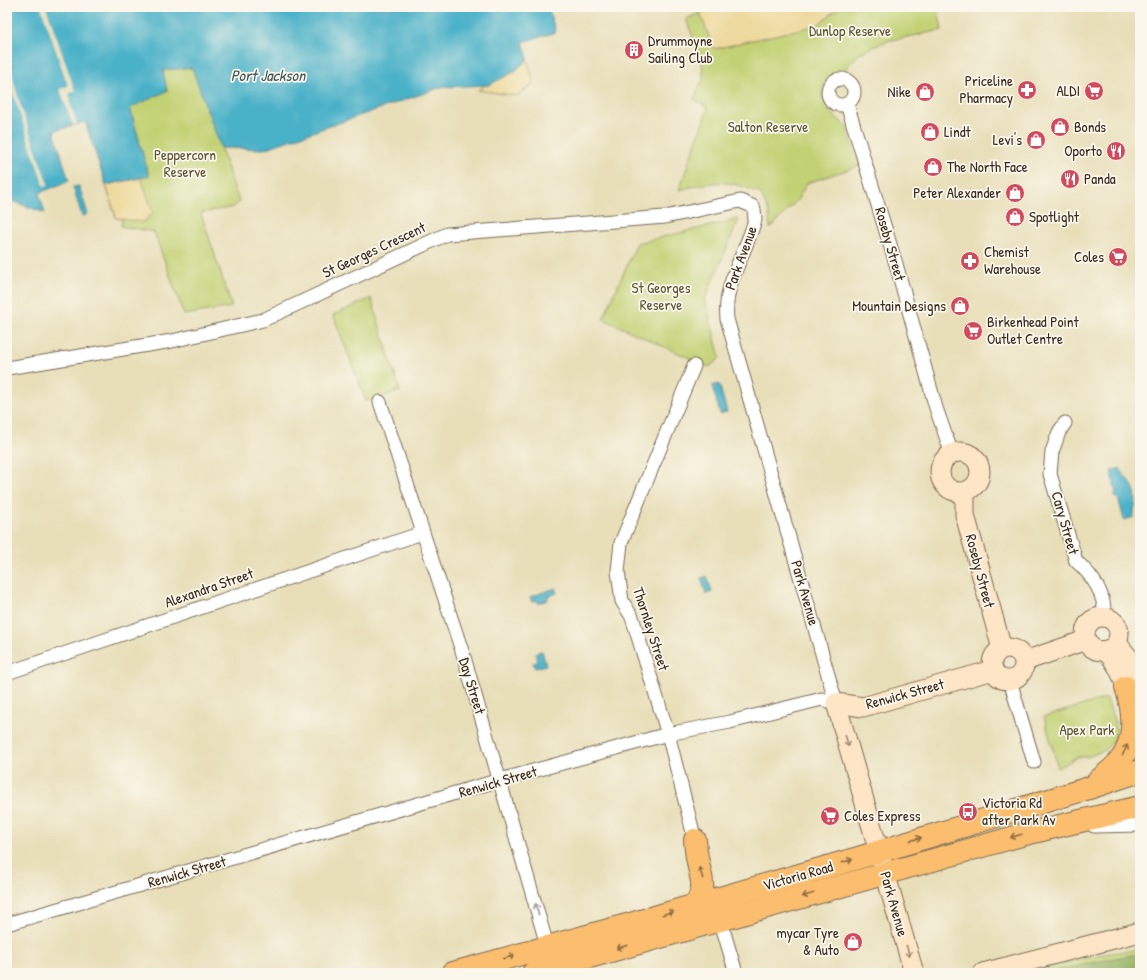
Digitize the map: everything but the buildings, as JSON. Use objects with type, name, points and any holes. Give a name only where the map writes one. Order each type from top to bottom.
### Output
[{"type":"highway","points":[[1089,788],[1119,761],[1127,749],[1133,718],[1129,697],[1135,681]]},
{"type":"highway","name":"Victoria Road","points":[[453,973],[696,905],[1089,788],[1140,771]]},
{"type":"highway","name":"Victoria Road","points":[[547,971],[720,919],[1025,834],[1140,807]]},
{"type":"highway","points":[[695,840],[698,862],[703,880],[703,889],[696,905]]},
{"type":"street","name":"Roseby Street","points":[[847,104],[896,264],[936,408],[952,454]]},
{"type":"street","name":"St Georges Crescent","points":[[7,368],[172,341],[263,320],[447,234],[665,217],[740,201],[752,206],[756,214]]},
{"type":"street","name":"Park Avenue","points":[[756,214],[754,226],[728,291],[726,307],[727,319],[914,973]]},
{"type":"street","name":"Thornley Street","points":[[694,366],[621,543],[618,571],[622,602],[632,617],[668,734],[695,840]]},
{"type":"street","name":"Day Street","points":[[380,402],[464,657],[548,947],[547,971]]},
{"type":"street","name":"Cary Street","points":[[1065,423],[1059,432],[1052,452],[1050,474],[1076,562],[1085,569],[1099,588],[1103,598],[1104,617]]},
{"type":"street","points":[[965,453],[971,455],[979,466],[979,479],[976,485],[965,492],[952,491],[942,482],[940,469],[946,458],[952,454],[965,453]]},
{"type":"street","name":"Roseby Street","points":[[965,492],[965,516],[1002,649]]},
{"type":"street","name":"Alexandra Street","points":[[7,673],[422,532]]},
{"type":"street","points":[[1104,617],[1109,618],[1116,626],[1118,634],[1110,646],[1091,647],[1086,640],[1085,630],[1090,622],[1104,617]]},
{"type":"street","points":[[1025,661],[1086,640]]},
{"type":"street","points":[[1110,646],[1116,663],[1135,681]]},
{"type":"street","points":[[1006,648],[1016,650],[1023,656],[1025,661],[1025,666],[1020,676],[1010,681],[1002,680],[993,670],[992,660],[1002,649],[1006,648]]},
{"type":"street","name":"Renwick Street","points":[[7,924],[500,780],[668,734],[730,722],[822,699],[836,703],[863,707],[993,670]]},
{"type":"street","points":[[1010,681],[1034,762]]},
{"type":"street","points":[[1094,826],[1140,825]]},
{"type":"street","points":[[720,919],[736,973]]},
{"type":"street","points":[[983,973],[1140,932]]},
{"type":"green space","name":"Salton Reserve","points":[[839,7],[937,7],[942,30],[887,41],[860,53],[845,69],[833,76],[824,84],[822,96],[829,111],[847,127],[859,166],[807,183],[798,199],[770,229],[769,213],[761,194],[730,183],[712,183],[679,190],[708,108],[694,99],[703,78],[702,61],[686,19],[700,13],[714,49],[818,25]]},
{"type":"green space","name":"Peppercorn Reserve","points":[[192,68],[239,202],[234,207],[201,213],[232,307],[184,315],[154,232],[121,226],[122,219],[116,218],[106,185],[149,176],[130,107],[167,91],[162,70]]},
{"type":"green space","name":"St Georges Reserve","points":[[739,219],[705,299],[720,358],[709,367],[603,319],[637,243]]},
{"type":"green space","points":[[371,298],[400,391],[366,401],[333,315]]},
{"type":"green space","name":"Apex Park","points":[[1107,698],[1117,730],[1112,742],[1106,750],[1087,757],[1077,757],[1058,768],[1044,717]]},
{"type":"green space","points":[[1140,949],[1140,973],[1030,973],[1090,956]]},
{"type":"green space","points":[[1130,955],[1140,955],[1140,973],[1044,973]]},
{"type":"sand","points":[[713,7],[839,7],[818,25],[714,49],[700,13]]},
{"type":"sand","points":[[527,59],[534,83],[517,96],[478,90]]},
{"type":"sand","points":[[141,178],[153,213],[143,222],[116,218],[106,185]]},
{"type":"water","name":"Port Jackson","points":[[7,7],[548,7],[556,32],[523,42],[528,59],[514,72],[489,85],[442,87],[264,149],[221,148],[192,68],[163,70],[167,91],[130,108],[149,176],[106,185],[85,122],[54,131],[69,181],[39,193],[45,213],[12,201],[7,203]]},
{"type":"water","points":[[79,186],[88,214],[82,216],[73,187]]},
{"type":"water","points":[[719,384],[727,412],[720,414],[712,386]]},
{"type":"water","points":[[1120,468],[1134,488],[1136,495],[1134,517],[1124,520],[1118,498],[1114,496],[1116,492],[1111,471]]},
{"type":"water","points":[[707,576],[712,592],[706,594],[701,578]]},
{"type":"water","points":[[555,588],[557,593],[547,597],[548,600],[538,603],[537,600],[532,602],[530,597]]},
{"type":"water","points":[[542,651],[546,665],[535,668],[533,663],[537,662],[535,653]]},
{"type":"pier","points":[[41,7],[46,7],[75,91],[69,93],[71,100],[69,101],[77,124],[73,125],[60,89],[68,86]]},
{"type":"pier","points":[[9,62],[18,99],[48,185],[44,186],[7,75],[7,63]]},
{"type":"place","name":"Drummoyne Sailing Club","points":[[634,50]]},
{"type":"place","name":"Priceline Pharmacy","points":[[1027,90]]},
{"type":"place","name":"ALDI","points":[[1094,91]]},
{"type":"place","name":"Nike","points":[[925,92]]},
{"type":"place","name":"Bonds","points":[[1060,127]]},
{"type":"place","name":"Lindt","points":[[930,132]]},
{"type":"place","name":"Levi's","points":[[1036,140]]},
{"type":"place","name":"Oporto","points":[[1116,151]]},
{"type":"place","name":"The North Face","points":[[933,167]]},
{"type":"place","name":"Panda","points":[[1070,179]]},
{"type":"place","name":"Peter Alexander","points":[[1015,193]]},
{"type":"place","name":"Spotlight","points":[[1015,217]]},
{"type":"place","name":"Coles","points":[[1118,257]]},
{"type":"place","name":"Chemist Warehouse","points":[[970,261]]},
{"type":"place","name":"Mountain Designs","points":[[960,306]]},
{"type":"place","name":"Birkenhead Point Outlet Centre","points":[[973,331]]},
{"type":"place","name":"Victoria Rd after Park Av","points":[[968,812]]},
{"type":"place","name":"Coles Express","points":[[830,816]]},
{"type":"place","name":"mycar Tyre & Auto","points":[[853,942]]},
{"type":"park label","name":"Dunlop Reserve","points":[[850,31]]}]
